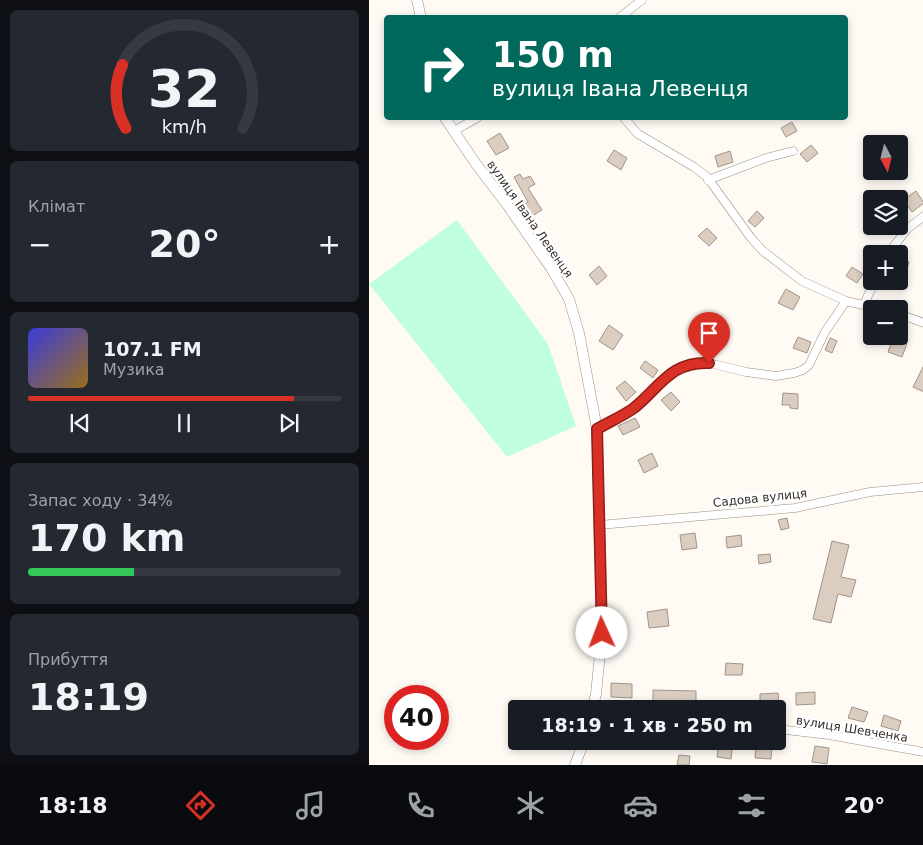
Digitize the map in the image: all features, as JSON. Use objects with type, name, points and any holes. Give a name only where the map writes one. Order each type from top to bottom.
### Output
[{"type":"street","points":[[417,0],[420,15]]},
{"type":"street","points":[[623,15],[642,0]]},
{"type":"street","name":"вулиця Івана Левенця","points":[[446,120],[551,268],[569,299],[579,333],[597,429],[602,633],[594,700]]},
{"type":"street","points":[[454,131],[473,120]]},
{"type":"street","points":[[626,120],[638,134],[693,167],[708,180],[751,238],[763,251],[802,281],[846,301],[863,304]]},
{"type":"street","points":[[708,180],[766,158],[793,152]]},
{"type":"street","points":[[895,245],[907,229],[923,216]]},
{"type":"street","points":[[597,429],[634,408],[670,373],[692,364],[709,363],[746,372],[776,376],[794,374],[803,370],[809,365],[825,332],[846,301]]},
{"type":"street","points":[[908,317],[923,323]]},
{"type":"street","name":"Садова вулиця","points":[[599,525],[795,508],[870,492],[923,488]]},
{"type":"street","name":"вулиця Шевченка","points":[[786,730],[829,735],[923,752]]},
{"type":"street","points":[[575,765],[581,750]]},
{"type":"green space","points":[[457,220],[548,344],[576,426],[507,457],[369,284]]},
{"type":"building","points":[[792,122],[797,131],[786,137],[781,128]]},
{"type":"building","points":[[500,133],[509,148],[496,155],[487,141]]},
{"type":"building","points":[[811,145],[818,153],[807,162],[800,154]]},
{"type":"building","points":[[614,150],[627,158],[621,170],[607,161]]},
{"type":"building","points":[[730,151],[733,162],[718,167],[715,156]]},
{"type":"building","points":[[520,174],[523,179],[530,176],[535,184],[528,188],[542,210],[530,217],[523,205],[528,202],[514,177]]},
{"type":"building","points":[[916,191],[924,203],[912,212],[908,207],[908,197]]},
{"type":"building","points":[[757,211],[764,218],[755,227],[748,221]]},
{"type":"building","points":[[707,228],[717,238],[709,246],[698,236]]},
{"type":"building","points":[[599,266],[607,276],[597,285],[589,275]]},
{"type":"building","points":[[852,267],[863,274],[857,283],[846,276]]},
{"type":"building","points":[[786,289],[800,297],[793,310],[778,303]]},
{"type":"building","points":[[609,325],[623,335],[613,350],[599,341]]},
{"type":"building","points":[[798,337],[811,342],[807,353],[793,348]]},
{"type":"building","points":[[830,338],[837,341],[832,353],[825,350]]},
{"type":"building","points":[[890,345],[906,345],[902,357],[888,352]]},
{"type":"building","points":[[645,361],[658,370],[653,378],[640,368]]},
{"type":"building","points":[[924,365],[924,392],[913,387]]},
{"type":"building","points":[[625,381],[636,392],[626,401],[616,388]]},
{"type":"building","points":[[671,392],[680,402],[671,411],[661,400]]},
{"type":"building","points":[[783,393],[798,394],[798,409],[790,408],[790,405],[782,405]]},
{"type":"building","points":[[635,418],[640,427],[623,435],[618,426]]},
{"type":"building","points":[[652,453],[658,466],[644,473],[638,460]]},
{"type":"building","points":[[787,518],[789,528],[781,530],[778,520]]},
{"type":"building","points":[[695,533],[697,548],[682,550],[680,535]]},
{"type":"building","points":[[741,535],[742,546],[727,548],[726,537]]},
{"type":"building","points":[[832,541],[849,545],[841,577],[856,580],[851,597],[838,594],[831,623],[813,619]]},
{"type":"building","points":[[770,554],[771,562],[759,564],[758,555]]},
{"type":"building","points":[[667,609],[669,626],[649,628],[647,612]]},
{"type":"building","points":[[726,663],[743,664],[742,675],[725,675]]},
{"type":"building","points":[[611,683],[632,684],[632,698],[611,697]]},
{"type":"building","points":[[653,690],[696,691],[696,700],[653,700]]},
{"type":"building","points":[[815,692],[815,704],[796,705],[796,693]]},
{"type":"building","points":[[778,693],[779,700],[760,700],[760,694]]},
{"type":"building","points":[[852,707],[868,712],[864,722],[848,718]]},
{"type":"building","points":[[884,715],[901,721],[898,731],[881,726]]},
{"type":"building","points":[[815,746],[829,748],[827,764],[812,762]]},
{"type":"building","points":[[718,750],[732,750],[731,759],[717,757]]},
{"type":"building","points":[[756,750],[772,750],[771,759],[755,758]]},
{"type":"building","points":[[679,755],[690,756],[689,765],[677,765]]},
{"type":"route","points":[[602,633],[597,429],[634,408],[670,373],[692,364],[709,363]]}]
